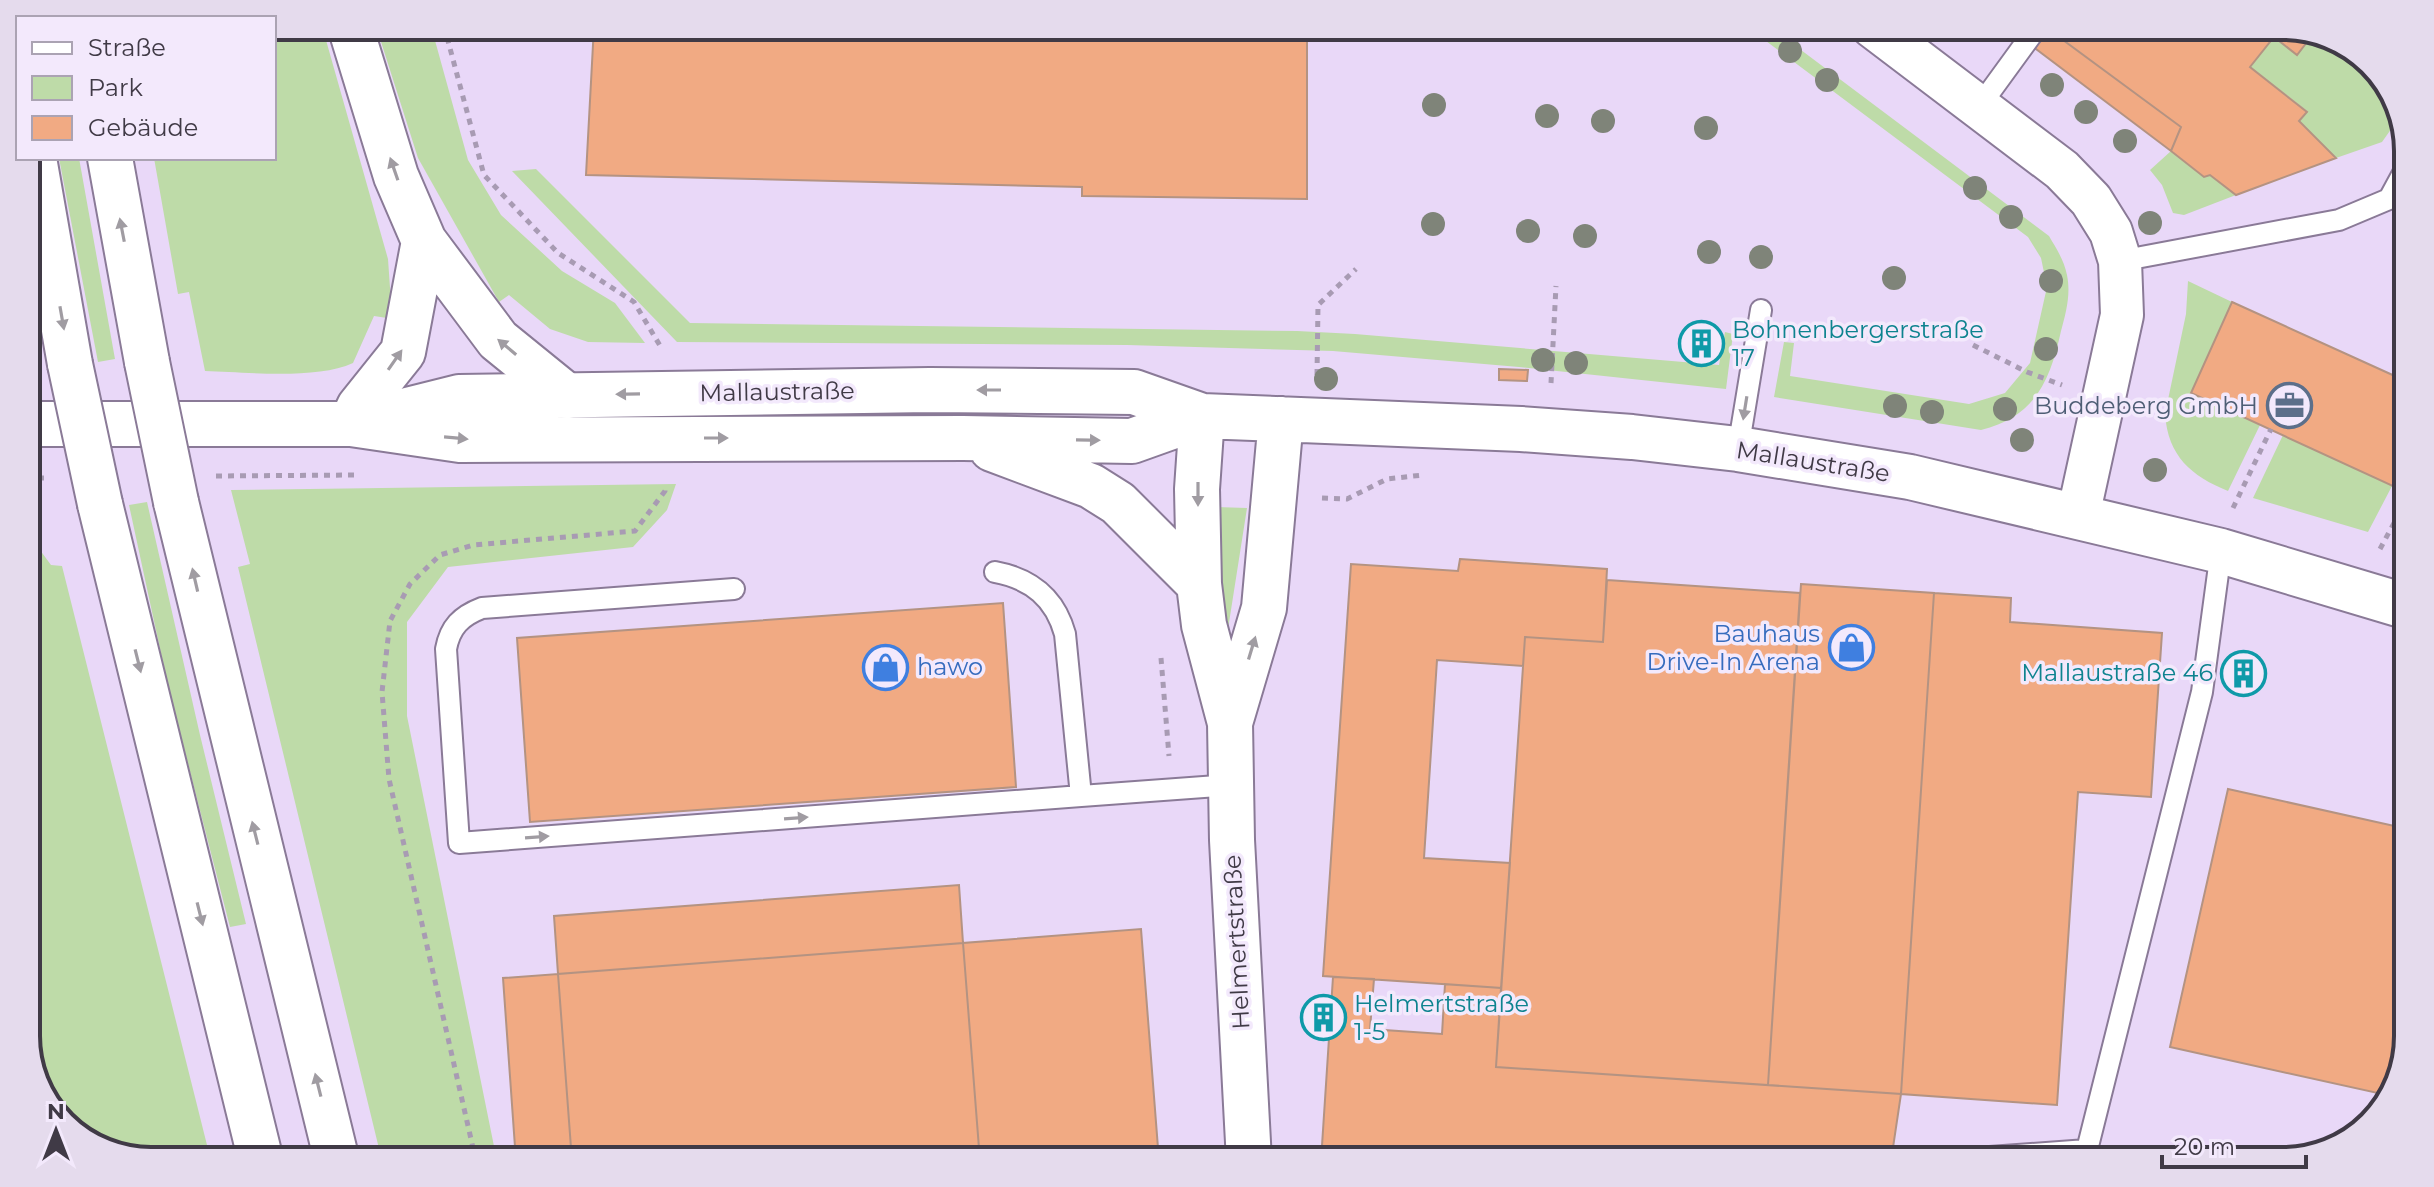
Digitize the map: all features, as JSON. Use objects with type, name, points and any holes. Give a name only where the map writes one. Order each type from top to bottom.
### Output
[{"type":"main road","points":[[354,40],[396,176],[424,241],[498,340],[567,396]]},
{"type":"main road","points":[[110,160],[147,362],[189,489],[334,1147]]},
{"type":"main road","points":[[40,192],[70,364],[100,504],[258,1147]]},
{"type":"main road","points":[[351,424],[359,407],[403,352],[424,241]]},
{"type":"main road","name":"Mallaustraße","points":[[351,424],[459,397],[930,390],[1134,392],[1202,416],[1632,437],[1738,449],[1910,477],[2221,551],[2394,603]]},
{"type":"main road","name":"Mallaustraße","points":[[40,424],[351,424],[460,440],[963,438],[1132,441],[1202,416]]},
{"type":"main road","name":"Helmertstraße","points":[[1202,416],[1197,489],[1199,584],[1204,625],[1230,723],[1248,1147]]},
{"type":"main road","name":"Helmertstraße","points":[[1230,723],[1264,608],[1298,420]]},
{"type":"main road","points":[[963,438],[1091,486],[1118,503],[1199,584]]},
{"type":"street","points":[[1894,40],[2078,184],[2105,221],[2120,261],[2122,315],[2078,516]]},
{"type":"lane","points":[[1979,107],[2028,40]]},
{"type":"lane","points":[[2120,261],[2339,220],[2389,199],[2394,190]]},
{"type":"lane","points":[[1738,449],[1761,310]]},
{"type":"lane","points":[[2088,1147],[2202,692],[2221,551]]},
{"type":"lane","points":[[995,572],[1014,576],[1040,591],[1061,617],[1081,796]]},
{"type":"lane","points":[[734,589],[482,608],[467,614],[457,623],[449,634],[446,649],[459,843],[1231,785]]},
{"type":"path","points":[[448,40],[484,175],[558,253],[634,302],[663,351]]},
{"type":"path","points":[[1298,420],[1318,305],[1356,269]]},
{"type":"path","points":[[1550,388],[1556,286]]},
{"type":"path","points":[[1973,345],[2027,372],[2104,401]]},
{"type":"path","points":[[2221,551],[2234,507],[2271,429]]},
{"type":"path","points":[[189,489],[362,475]]},
{"type":"path","points":[[40,478],[58,478]]},
{"type":"path","points":[[2367,594],[2381,545],[2394,522]]},
{"type":"path","points":[[1160,651],[1172,789]]},
{"type":"green space","points":[[276,40],[326,40],[388,259],[391,302],[387,318],[374,316],[353,363],[338,368],[301,373],[205,371],[189,292],[178,294],[154,160],[276,160]]},
{"type":"green space","points":[[380,40],[435,40],[468,160],[501,215],[562,271],[615,303],[645,343],[588,342],[550,329],[509,295],[499,302],[418,158]]},
{"type":"green space","points":[[1765,40],[1788,40],[2049,236],[2062,259],[2068,289],[2057,349],[2045,381],[2027,406],[1999,424],[1981,430],[1774,397],[1784,342],[1794,343],[1790,376],[1969,404],[2005,393],[2030,363],[2047,287],[2041,258],[2028,237]]},
{"type":"green space","points":[[2272,40],[2278,40],[2297,55],[2306,43],[2312,44],[2345,59],[2367,78],[2383,102],[2392,128],[2382,142],[2336,158],[2299,121],[2307,111],[2250,67]]},
{"type":"green space","points":[[2171,151],[2204,177],[2210,175],[2236,195],[2184,215],[2173,213],[2162,185],[2150,170]]},
{"type":"green space","points":[[59,160],[79,160],[115,359],[98,362]]},
{"type":"green space","points":[[536,169],[690,323],[1297,331],[1719,365],[1725,332],[1733,334],[1726,389],[1333,351],[1127,345],[677,342],[512,171]]},
{"type":"green space","points":[[2188,281],[2232,302],[2191,393],[2260,425],[2228,491],[2203,479],[2184,463],[2176,453],[2167,429],[2165,414],[2186,314]]},
{"type":"green space","points":[[2283,435],[2392,486],[2368,532],[2253,498]]},
{"type":"green space","points":[[676,484],[667,510],[633,547],[448,567],[407,622],[407,716],[494,1147],[379,1147],[238,567],[250,564],[231,490]]},
{"type":"green space","points":[[147,502],[246,924],[230,927],[168,686],[129,505]]},
{"type":"green space","points":[[1216,507],[1247,508],[1228,629],[1223,634]]},
{"type":"green space","points":[[40,550],[51,565],[62,566],[207,1147],[136,1146],[102,1136],[96,1132],[96,1091],[55,1091],[42,1058]]},
{"type":"building","points":[[593,40],[1307,40],[1307,199],[1082,196],[1082,187],[586,175]]},
{"type":"building","points":[[2024,40],[2063,40],[2181,127],[2171,151]]},
{"type":"building","points":[[2063,40],[2272,40],[2250,67],[2307,112],[2299,121],[2336,158],[2236,195],[2210,175],[2204,177],[2171,151],[2181,127]]},
{"type":"building","points":[[2278,40],[2306,43],[2297,55]]},
{"type":"building","points":[[2232,302],[2394,376],[2394,487],[2191,393]]},
{"type":"building","name":"Bohnenbergerstraße 17","points":[[1694,332],[1712,335],[1708,355],[1690,352]]},
{"type":"building","points":[[1499,369],[1528,370],[1527,381],[1499,380]]},
{"type":"building","points":[[1460,559],[1607,569],[1603,642],[1525,637],[1523,666],[1437,660],[1424,858],[1510,863],[1501,988],[1323,976],[1351,564],[1458,571]]},
{"type":"building","points":[[1607,580],[1800,593],[1768,1085],[1496,1067],[1525,637],[1603,642]]},
{"type":"building","points":[[1801,584],[1934,593],[1901,1094],[1768,1085]]},
{"type":"building","points":[[1934,593],[2011,598],[2010,622],[2162,633],[2151,797],[2078,792],[2057,1105],[1901,1094]]},
{"type":"building","points":[[1003,603],[1016,787],[530,822],[517,638]]},
{"type":"building","name":"Mallaustraße 46","points":[[2238,652],[2259,657],[2251,693],[2229,688]]},
{"type":"building","points":[[2228,789],[2394,826],[2394,1036],[2392,1058],[2378,1093],[2170,1047]]},
{"type":"building","points":[[959,885],[963,943],[558,974],[554,916]]},
{"type":"building","points":[[1141,929],[1158,1147],[979,1147],[963,943]]},
{"type":"building","points":[[963,943],[979,1147],[571,1147],[558,974]]},
{"type":"building","points":[[558,974],[571,1147],[515,1147],[503,978]]},
{"type":"building","points":[[1333,977],[1374,979],[1370,1029],[1442,1034],[1445,984],[1501,988],[1496,1067],[1901,1094],[1893,1147],[1322,1147]]},
{"type":"building","name":"Helmertstraße 1-5","points":[[1316,1006],[1331,1007],[1330,1029],[1314,1028]]},
{"type":"place","name":"Bohnenbergerstraße 17","points":[[1701,344]]},
{"type":"place","name":"Buddeberg GmbH","points":[[2289,406]]},
{"type":"place","name":"Bauhaus Drive-In Arena","points":[[1851,648]]},
{"type":"place","name":"hawo","points":[[886,667]]},
{"type":"place","name":"Mallaustraße 46","points":[[2244,673]]},
{"type":"place","name":"Helmertstraße 1-5","points":[[1323,1018]]}]
